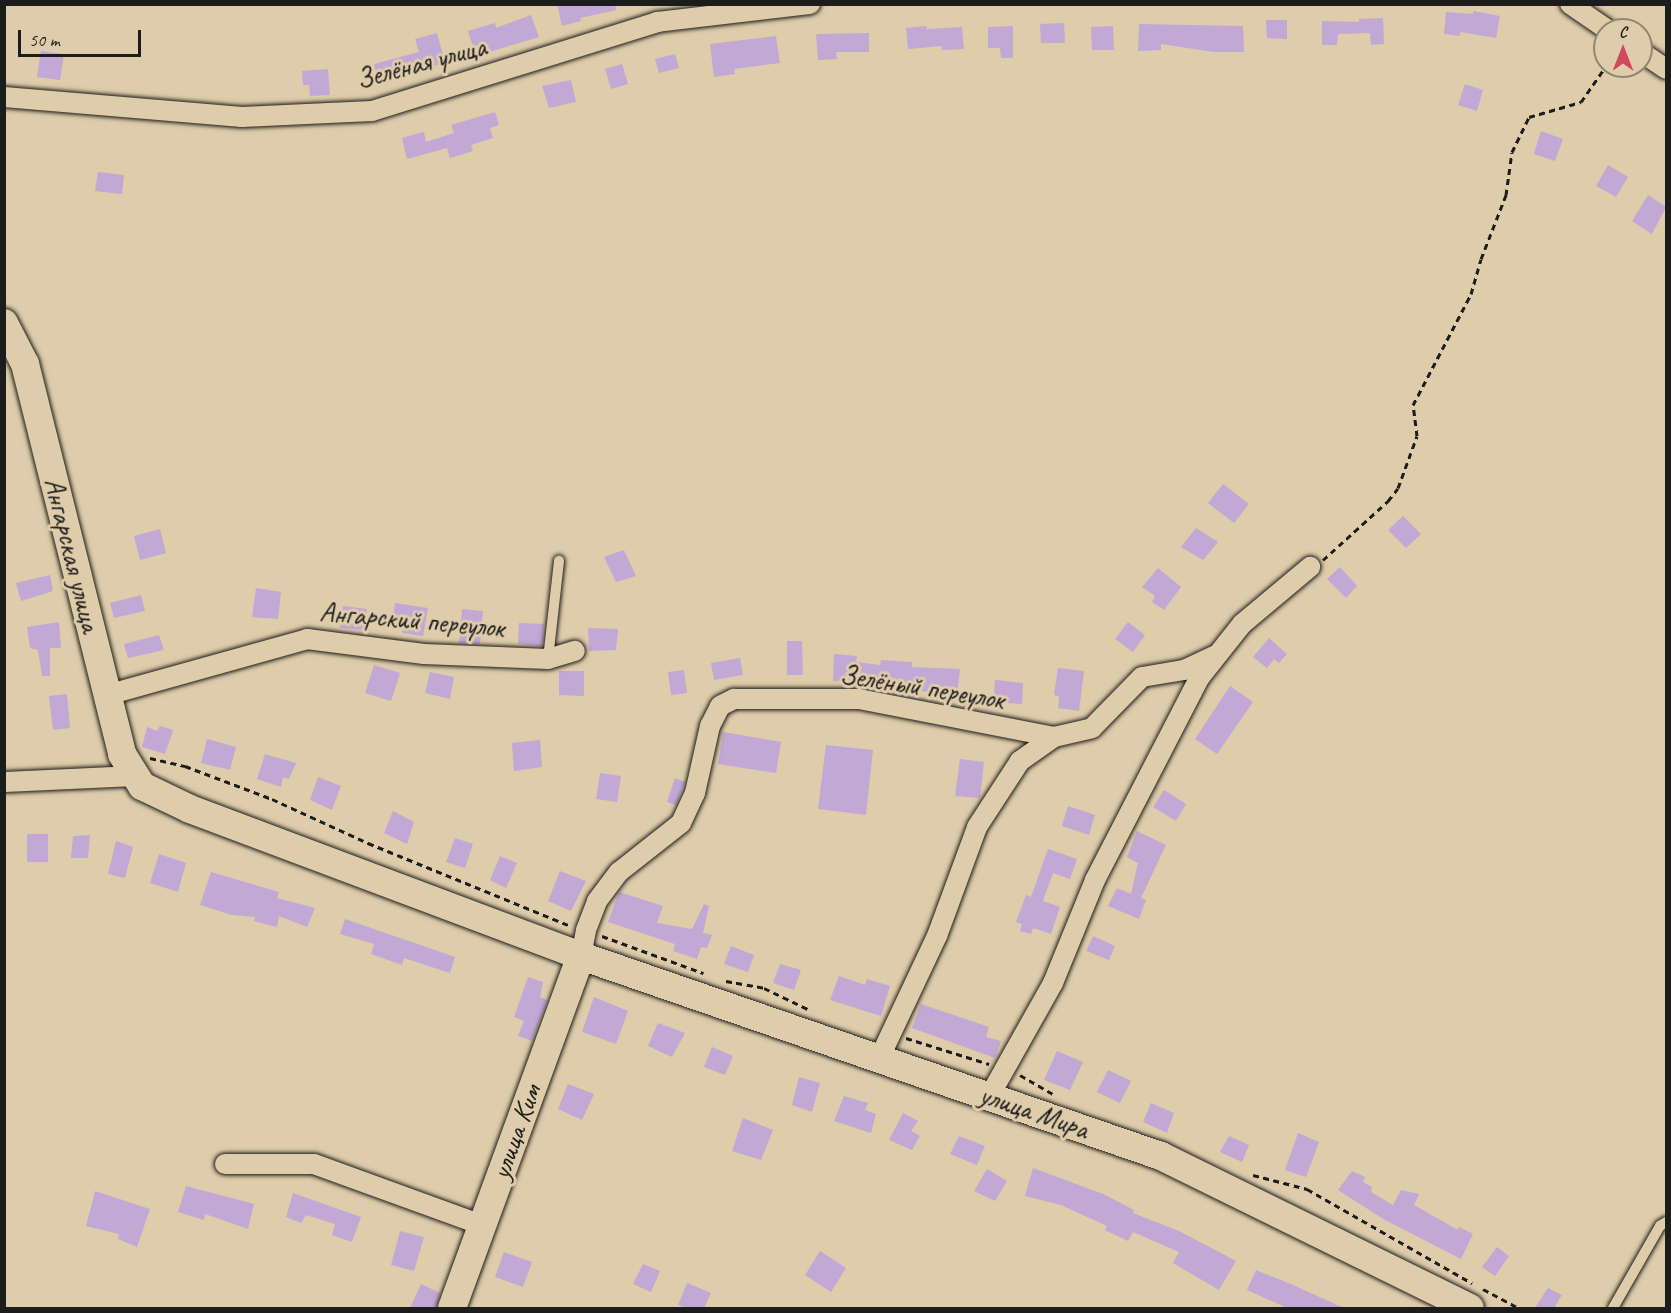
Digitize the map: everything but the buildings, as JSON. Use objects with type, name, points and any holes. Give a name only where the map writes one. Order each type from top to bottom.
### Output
[{"type":"street","name":"Зелёная улица","points":[[4,97],[242,117],[372,111],[656,13],[810,4]]},
{"type":"street","points":[[1570,4],[1593,20]]},
{"type":"street","points":[[1653,60],[1666,69]]},
{"type":"street","name":"Ангарская улица","points":[[4,323],[25,364],[107,695],[133,772]]},
{"type":"street","name":"Зелёный переулок","points":[[989,1096],[1053,983],[1100,870],[1200,677],[1242,624],[1311,567]]},
{"type":"street","name":"Ангарский переулок","points":[[107,695],[307,639],[424,654],[548,659],[574,651]]},
{"type":"street","name":"Зелёный переулок","points":[[886,1047],[937,936],[977,827],[1020,761],[1054,737],[1092,728],[1142,676],[1184,670],[1219,654]]},
{"type":"street","name":"Зелёный переулок","points":[[583,943],[597,901],[619,872],[681,823],[694,793],[710,726],[720,706],[734,699],[859,699],[1054,737]]},
{"type":"street","points":[[4,782],[133,772]]},
{"type":"street","name":"улица Мира","points":[[133,772],[190,809],[886,1047],[989,1096],[1161,1156],[1470,1308]]},
{"type":"street","name":"улица Ким","points":[[452,1308],[583,943]]},
{"type":"street","points":[[225,1164],[314,1164],[483,1225]]},
{"type":"lane","points":[[548,659],[559,561]]},
{"type":"lane","points":[[1613,1308],[1660,1226],[1666,1222]]},
{"type":"path","points":[[1311,567],[1326,558],[1388,501],[1398,488],[1417,436],[1413,405],[1471,294],[1481,259],[1506,195],[1512,152],[1529,117],[1581,102],[1597,78]]},
{"type":"path","points":[[133,772],[185,766],[272,799],[489,894],[583,943],[710,976]]},
{"type":"path","points":[[719,980],[764,988],[818,1013]]},
{"type":"path","points":[[886,1047],[927,1042],[994,1066],[1006,1066],[1061,1098]]},
{"type":"path","points":[[1246,1174],[1307,1189],[1518,1308]]}]
